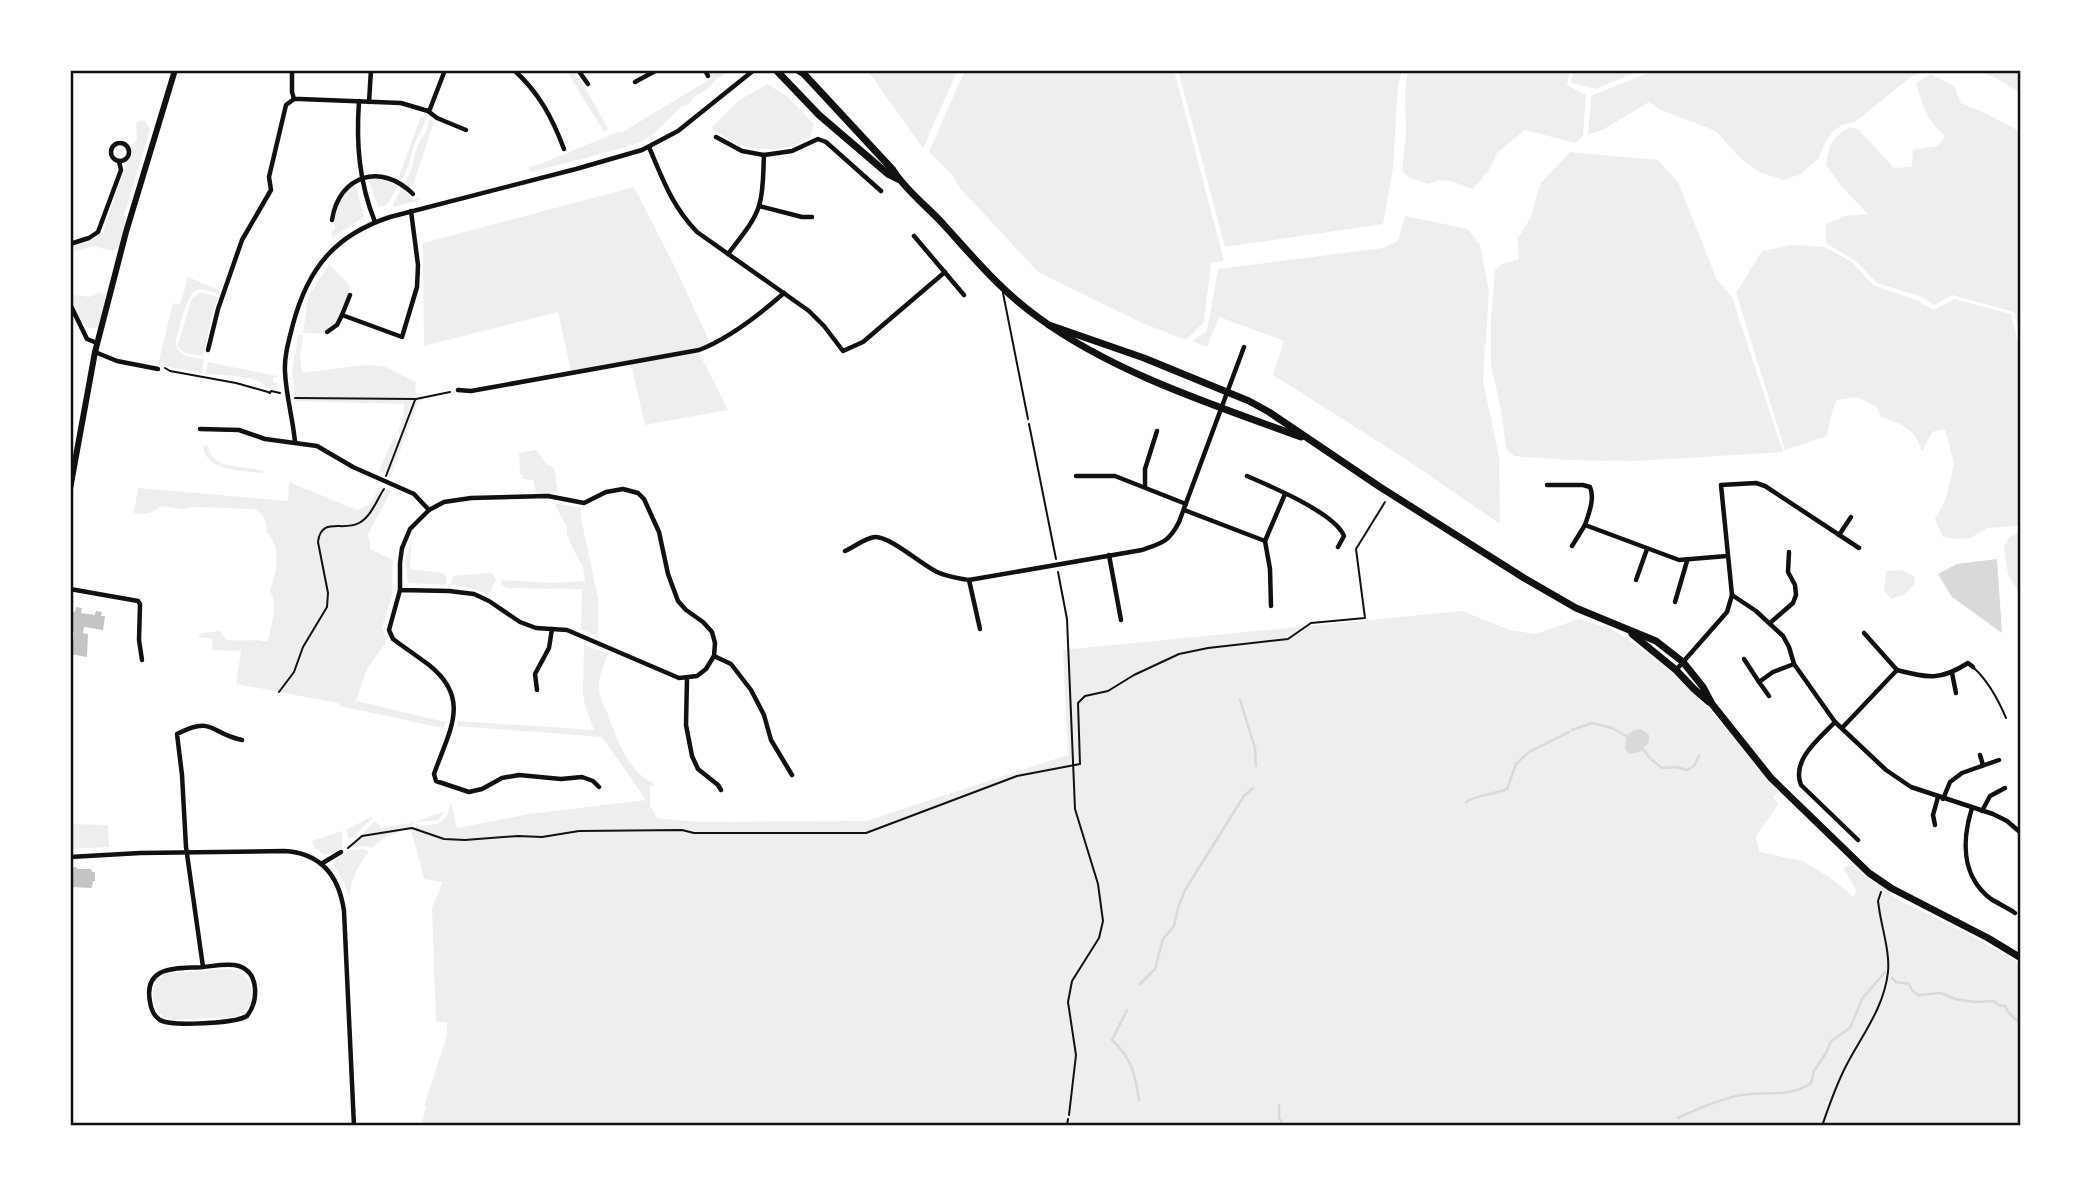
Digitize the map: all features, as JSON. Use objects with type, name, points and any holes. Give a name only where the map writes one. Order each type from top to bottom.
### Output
[{"type":"main road","points":[[70,489],[97,343],[126,232],[175,70]]},
{"type":"main road","points":[[776,70],[819,115],[888,174],[898,179],[931,210],[1002,289],[1049,325],[1114,362],[1315,442]]},
{"type":"main road","points":[[797,70],[804,74],[893,170],[898,179]]},
{"type":"main road","points":[[1049,325],[1144,358],[1269,412],[1400,500],[1524,578],[1576,608],[1650,638],[1684,662],[1712,704],[1762,769],[1860,865],[1886,885],[2021,958]]},
{"type":"main road","points":[[1629,631],[1712,704]]},
{"type":"street","points":[[292,70],[294,99]]},
{"type":"street","points":[[369,102],[370,70]]},
{"type":"street","points":[[428,111],[445,70]]},
{"type":"street","points":[[514,70],[549,112],[564,149]]},
{"type":"street","points":[[578,70],[588,84]]},
{"type":"street","points":[[635,82],[657,70]]},
{"type":"street","points":[[705,70],[708,76]]},
{"type":"street","points":[[295,443],[286,388],[285,363],[302,295],[314,272],[330,252],[352,234],[375,222],[411,211],[576,169],[649,147],[678,131],[754,70]]},
{"type":"street","points":[[208,350],[218,309],[242,240],[271,190],[269,177],[286,105],[294,99],[401,103],[428,111],[437,118],[466,130]]},
{"type":"street","points":[[359,101],[358,149],[361,178],[375,222]]},
{"type":"street","points":[[716,137],[742,151],[764,155],[792,151],[818,139],[826,142],[881,191]]},
{"type":"street","points":[[120,143],[128,148],[128,154],[125,159],[119,161],[113,158],[111,150],[113,145],[120,143]]},
{"type":"street","points":[[649,147],[670,196],[682,216],[697,232],[816,318],[843,351],[863,342],[945,272]]},
{"type":"street","points":[[728,254],[750,223],[758,206],[762,191],[764,155]]},
{"type":"street","points":[[70,244],[98,232],[121,170],[119,161]]},
{"type":"street","points":[[332,220],[341,195],[349,185],[361,178],[389,178],[402,184],[413,194]]},
{"type":"street","points":[[758,206],[812,217]]},
{"type":"street","points":[[342,315],[402,337],[417,287],[418,265],[411,211]]},
{"type":"street","points":[[914,236],[964,295]]},
{"type":"street","points":[[458,390],[471,391],[699,350],[726,337],[784,293]]},
{"type":"street","points":[[327,332],[337,325],[350,295]]},
{"type":"street","points":[[70,304],[87,339],[97,343]]},
{"type":"street","points":[[845,551],[870,538],[878,537],[886,539],[937,572],[969,580],[1142,550],[1166,541],[1173,534],[1184,510],[1244,347]]},
{"type":"street","points":[[95,352],[117,361],[158,369]]},
{"type":"street","points":[[200,429],[239,430],[265,439],[317,446],[353,467],[414,494],[429,510]]},
{"type":"street","points":[[1144,487],[1145,469],[1157,431]]},
{"type":"street","points":[[1076,475],[1115,476],[1186,503]]},
{"type":"street","points":[[1247,476],[1285,493],[1338,526],[1344,536],[1338,547]]},
{"type":"street","points":[[1676,670],[1727,612],[1732,595],[1721,485],[1756,483],[1765,486],[1858,548]]},
{"type":"street","points":[[1548,485],[1583,485],[1590,487],[1592,491],[1585,525],[1572,546]]},
{"type":"street","points":[[400,590],[474,594],[520,622],[536,628],[567,630],[632,656],[673,677],[687,678],[702,673],[714,656],[714,637],[708,626],[678,601],[668,574],[659,532],[644,499],[638,493],[615,490],[584,503],[548,496],[461,498],[444,502],[429,510],[410,529],[402,548],[400,590],[389,634],[442,677],[450,687],[454,699],[452,723],[434,774],[436,781],[470,792],[502,778],[519,775],[561,779],[582,777],[593,781],[599,787]]},
{"type":"street","points":[[1271,606],[1270,569],[1265,541],[1285,493]]},
{"type":"street","points":[[1184,510],[1265,541]]},
{"type":"street","points":[[1839,535],[1851,517]]},
{"type":"street","points":[[1585,525],[1679,560],[1727,556]]},
{"type":"street","points":[[1636,580],[1647,549]]},
{"type":"street","points":[[1770,623],[1793,603],[1796,595],[1795,585],[1788,572],[1789,552]]},
{"type":"street","points":[[1109,555],[1121,620]]},
{"type":"street","points":[[1675,603],[1687,561]]},
{"type":"street","points":[[969,580],[980,629]]},
{"type":"street","points":[[70,589],[138,601],[142,660]]},
{"type":"street","points":[[1732,595],[1770,623],[1789,647],[1794,664],[1835,722],[1898,780],[2007,821],[2021,833]]},
{"type":"street","points":[[537,690],[535,674],[549,648],[552,629]]},
{"type":"street","points":[[1864,633],[1897,670],[1924,677],[1940,677],[1951,674],[1968,663],[1973,667]]},
{"type":"street","points":[[714,656],[731,664],[751,690],[764,715],[771,740],[792,775]]},
{"type":"street","points":[[1744,659],[1769,696]]},
{"type":"street","points":[[1759,682],[1773,672],[1794,664]]},
{"type":"street","points":[[1842,728],[1897,670]]},
{"type":"street","points":[[1951,674],[1956,693]]},
{"type":"street","points":[[687,678],[686,725],[692,756],[698,769],[721,790]]},
{"type":"street","points":[[1835,722],[1802,760],[1798,778],[1801,785],[1858,840]]},
{"type":"street","points":[[203,967],[187,853],[177,734],[203,724],[242,740]]},
{"type":"street","points":[[1980,755],[1983,765]]},
{"type":"street","points":[[1935,825],[1933,815],[1950,782],[1962,773],[1999,760]]},
{"type":"street","points":[[1982,811],[1990,796],[2006,788]]},
{"type":"street","points":[[1972,808],[1964,844],[1969,865],[1981,889],[2015,913]]},
{"type":"street","points":[[70,857],[296,852],[321,864],[337,886],[344,911],[354,1126]]},
{"type":"street","points":[[321,864],[341,852]]},
{"type":"street","points":[[2002,905],[2007,896]]},
{"type":"street","points":[[235,965],[248,972],[253,981],[255,1001],[247,1016],[238,1021],[172,1024],[158,1019],[152,1011],[149,998],[149,987],[158,973],[167,969],[203,967],[235,965]]},
{"type":"lane","points":[[1002,289],[1028,419]]},
{"type":"lane","points":[[1973,667],[1989,685],[2006,718]]},
{"type":"lane","points":[[1067,1126],[1068,1119]]},
{"type":"path","points":[[158,369],[208,376],[279,393]]},
{"type":"path","points":[[296,398],[416,399],[458,390]]},
{"type":"path","points":[[386,477],[416,399]]},
{"type":"path","points":[[1028,419],[1068,619],[1075,809],[1098,884],[1103,921],[1099,938],[1072,981],[1068,1002],[1076,1055],[1068,1119]]},
{"type":"path","points":[[279,692],[294,672],[305,643],[327,607],[328,593],[319,535],[330,526],[349,526],[361,522],[372,511],[385,490],[384,487]]},
{"type":"path","points":[[348,848],[362,836],[412,828],[444,839],[465,840],[542,837],[579,831],[866,833],[1017,776],[1080,764],[1078,703],[1084,696],[1108,691],[1134,675],[1179,654],[1288,639],[1311,623],[1365,618],[1356,549],[1384,502]]},
{"type":"path","points":[[1822,1126],[1845,1067],[1872,1021],[1885,987],[1888,962],[1878,901],[1886,885]]},
{"type":"shaded area","points":[[566,70],[573,70],[590,96],[608,129],[604,132]]},
{"type":"shaded area","points":[[708,70],[730,70],[694,97],[689,104],[681,107],[651,136],[616,150],[531,172],[529,167],[620,131],[621,133],[712,78]]},
{"type":"shaded area","points":[[867,70],[958,70],[923,148]]},
{"type":"shaded area","points":[[965,70],[1174,70],[1224,261],[1211,263],[1204,322],[1186,340],[1142,323],[1038,272],[959,187],[952,174],[929,152]]},
{"type":"shaded area","points":[[1178,70],[1402,70],[1398,85],[1393,168],[1383,224],[1225,247]]},
{"type":"shaded area","points":[[1408,70],[1570,70],[1567,85],[1586,95],[1583,136],[1575,143],[1525,130],[1497,153],[1489,170],[1473,189],[1445,180],[1429,184],[1410,178],[1402,171]]},
{"type":"shaded area","points":[[1573,70],[1642,70],[1596,89],[1571,83]]},
{"type":"shaded area","points":[[1655,70],[1927,70],[1912,76],[1855,122],[1842,125],[1831,133],[1819,158],[1801,174],[1783,180],[1759,172],[1739,157],[1716,131],[1659,109],[1649,102],[1604,129],[1588,135],[1591,96]]},
{"type":"shaded area","points":[[1975,70],[2021,70],[2021,93],[1992,76]]},
{"type":"shaded area","points":[[1931,74],[1954,86],[1961,103],[2021,132],[2021,337],[2014,312],[1952,295],[1934,305],[1922,297],[1877,283],[1857,262],[1826,243],[1826,224],[1845,216],[1868,214],[1841,186],[1826,165],[1832,142],[1850,127],[1859,130],[1894,168],[1912,167],[1913,150],[1938,146],[1945,136],[1929,118],[1916,83]]},
{"type":"shaded area","points":[[767,84],[787,96],[814,124],[810,138],[774,150],[740,146],[711,128],[738,101]]},
{"type":"shaded area","points":[[421,116],[426,118],[425,123],[401,181],[398,179]]},
{"type":"shaded area","points":[[429,119],[434,122],[412,188],[404,183],[411,171]]},
{"type":"shaded area","points":[[142,120],[150,130],[124,215],[119,247],[112,251],[93,246],[70,253],[70,247],[88,242],[103,232],[130,157],[129,146],[137,141],[136,123]]},
{"type":"shaded area","points":[[1570,152],[1658,160],[1678,182],[1717,280],[1732,297],[1783,452],[1636,461],[1514,456],[1506,448],[1491,364],[1495,270],[1502,264],[1519,259],[1518,238],[1531,217],[1540,184]]},
{"type":"shaded area","points":[[376,178],[398,186],[387,205],[378,207],[368,179]]},
{"type":"shaded area","points":[[355,184],[364,217],[332,238],[339,204]]},
{"type":"shaded area","points":[[402,187],[414,200],[418,197],[420,200],[393,207]]},
{"type":"shaded area","points":[[634,187],[710,343],[697,348],[571,371],[558,312],[424,346],[423,243]]},
{"type":"shaded area","points":[[1405,216],[1468,229],[1480,245],[1489,291],[1483,381],[1499,456],[1500,524],[1404,458],[1273,375],[1284,341],[1219,317],[1207,347],[1192,341],[1207,331],[1218,269],[1383,248],[1398,241]]},
{"type":"shaded area","points":[[1792,245],[1825,247],[1852,262],[1873,285],[1916,300],[1933,310],[1955,299],[2011,314],[2021,355],[2021,524],[1988,528],[1970,538],[1943,537],[1935,519],[1946,499],[1954,464],[1945,429],[1932,432],[1922,452],[1916,438],[1907,428],[1881,417],[1876,406],[1857,397],[1837,400],[1827,436],[1785,450],[1736,293],[1762,251]]},
{"type":"shaded area","points":[[329,264],[350,286],[342,312],[336,324],[327,332],[303,333],[308,298]]},
{"type":"shaded area","points":[[188,277],[221,291],[219,295],[203,290],[193,293],[176,340],[181,353],[204,359],[202,373],[158,365],[173,303],[180,305]]},
{"type":"shaded area","points":[[70,287],[74,296],[89,297],[99,292],[105,295],[104,322],[97,328],[89,328],[74,320],[70,308],[73,297]]},
{"type":"shaded area","points":[[201,292],[218,297],[203,356],[185,353],[178,347],[192,298]]},
{"type":"shaded area","points":[[298,335],[303,335],[300,357],[302,373],[363,365],[383,366],[416,382],[415,392],[423,400],[418,401],[391,476],[388,475],[412,407],[400,437],[398,431],[404,404],[296,401],[292,372]]},
{"type":"shaded area","points":[[699,353],[728,410],[645,425],[631,364]]},
{"type":"shaded area","points":[[208,362],[277,376],[273,377],[273,382],[277,383],[278,391],[256,380],[205,374]]},
{"type":"shaded area","points":[[393,439],[399,439],[386,474],[379,471]]},
{"type":"shaded area","points":[[203,445],[208,446],[216,460],[223,464],[265,472],[234,470],[217,465],[205,454]]},
{"type":"shaded area","points":[[536,450],[547,464],[554,468],[558,491],[556,493],[536,493],[533,480],[523,479],[520,473],[519,453]]},
{"type":"shaded area","points":[[289,482],[357,510],[371,502],[379,486],[391,491],[367,536],[370,549],[393,560],[392,596],[382,627],[386,639],[367,669],[356,701],[446,722],[443,728],[340,706],[338,703],[236,684],[241,651],[212,650],[213,639],[198,637],[202,633],[220,631],[226,640],[267,642],[274,610],[270,590],[277,559],[274,545],[266,531],[266,521],[256,509],[183,509],[161,506],[148,513],[134,513],[138,488],[288,501]]},
{"type":"shaded area","points":[[554,503],[581,508],[598,598],[598,637],[581,629],[582,589],[507,588],[501,585],[502,580],[552,583],[585,581],[583,567]]},
{"type":"shaded area","points":[[2021,531],[2021,639],[2020,595],[2008,574],[2004,547],[2009,537]]},
{"type":"shaded area","points":[[412,538],[410,569],[443,573],[447,578],[446,585],[408,583],[405,561]]},
{"type":"shaded area","points":[[1997,559],[2002,633],[1952,597],[1938,574],[1957,564]]},
{"type":"shaded area","points":[[1902,570],[1914,576],[1915,584],[1905,594],[1891,599],[1884,590],[1886,571]]},
{"type":"shaded area","points":[[489,573],[496,579],[489,595],[468,587],[451,585],[453,576]]},
{"type":"shaded area","points":[[1462,611],[1510,630],[1536,634],[1579,619],[1612,629],[1670,669],[1725,726],[1779,792],[1773,797],[1778,805],[1756,836],[1759,852],[1803,861],[1854,897],[1856,890],[1844,869],[1849,864],[1897,899],[1965,932],[2021,964],[2021,1126],[421,1126],[426,1107],[424,1106],[447,1036],[447,1022],[436,1022],[432,908],[443,882],[424,879],[411,829],[416,830],[414,828],[417,826],[444,820],[451,802],[457,828],[530,814],[646,800],[602,737],[457,726],[458,721],[594,730],[585,706],[583,691],[584,645],[608,654],[599,682],[600,696],[630,763],[637,772],[655,784],[650,787],[650,805],[657,818],[699,822],[866,821],[1068,755],[1063,650]]},
{"type":"shaded area","points":[[1641,729],[1649,735],[1649,742],[1640,752],[1629,754],[1625,749],[1626,736]]},
{"type":"shaded area","points":[[445,811],[438,820],[415,822]]},
{"type":"shaded area","points":[[373,818],[349,840],[346,830]]},
{"type":"shaded area","points":[[375,821],[382,828],[415,822],[411,827],[359,837]]},
{"type":"shaded area","points":[[70,824],[108,825],[109,847],[70,849]]},
{"type":"shaded area","points":[[405,830],[386,837],[371,848],[349,848],[363,836]]},
{"type":"shaded area","points":[[342,831],[342,847],[334,853],[324,855],[314,847],[312,841]]},
{"type":"shaded area","points":[[348,851],[369,851],[356,872],[348,895],[333,862]]},
{"type":"shaded area","points":[[231,969],[246,977],[252,992],[248,1007],[235,1017],[172,1020],[164,1017],[155,1006],[153,998],[156,984],[168,973]]},
{"type":"building","points":[[76,607],[82,608],[81,613],[95,615],[96,611],[105,616],[103,630],[84,627],[83,633],[88,634],[87,657],[70,654],[70,642],[73,643],[74,632],[70,632],[70,611],[75,612]]},
{"type":"building","points":[[70,868],[95,872],[92,888],[70,887]]},
{"type":"waterway","points":[[1240,700],[1255,748],[1256,766]]},
{"type":"waterway","points":[[1572,730],[1592,723],[1612,728],[1626,736]]},
{"type":"waterway","points":[[1466,802],[1507,789],[1516,764],[1529,752],[1569,732]]},
{"type":"waterway","points":[[1643,749],[1650,758]]},
{"type":"waterway","points":[[1652,760],[1662,768],[1676,767],[1687,770],[1694,766],[1699,756]]},
{"type":"waterway","points":[[1140,984],[1155,969],[1163,939],[1174,926],[1185,890],[1244,796],[1253,788]]},
{"type":"waterway","points":[[1678,1118],[1733,1097],[1795,1091],[1811,1083],[1814,1071],[1831,1041],[1850,1028],[1862,999],[1885,972]]},
{"type":"waterway","points":[[1892,978],[1896,982],[1909,984],[1918,995],[1941,993],[1955,999],[1994,1001],[2005,1006],[2021,1024]]},
{"type":"waterway","points":[[1127,1010],[1112,1040],[1132,1067],[1139,1100]]},
{"type":"waterway","points":[[1279,1105],[1279,1117],[1283,1126]]}]
